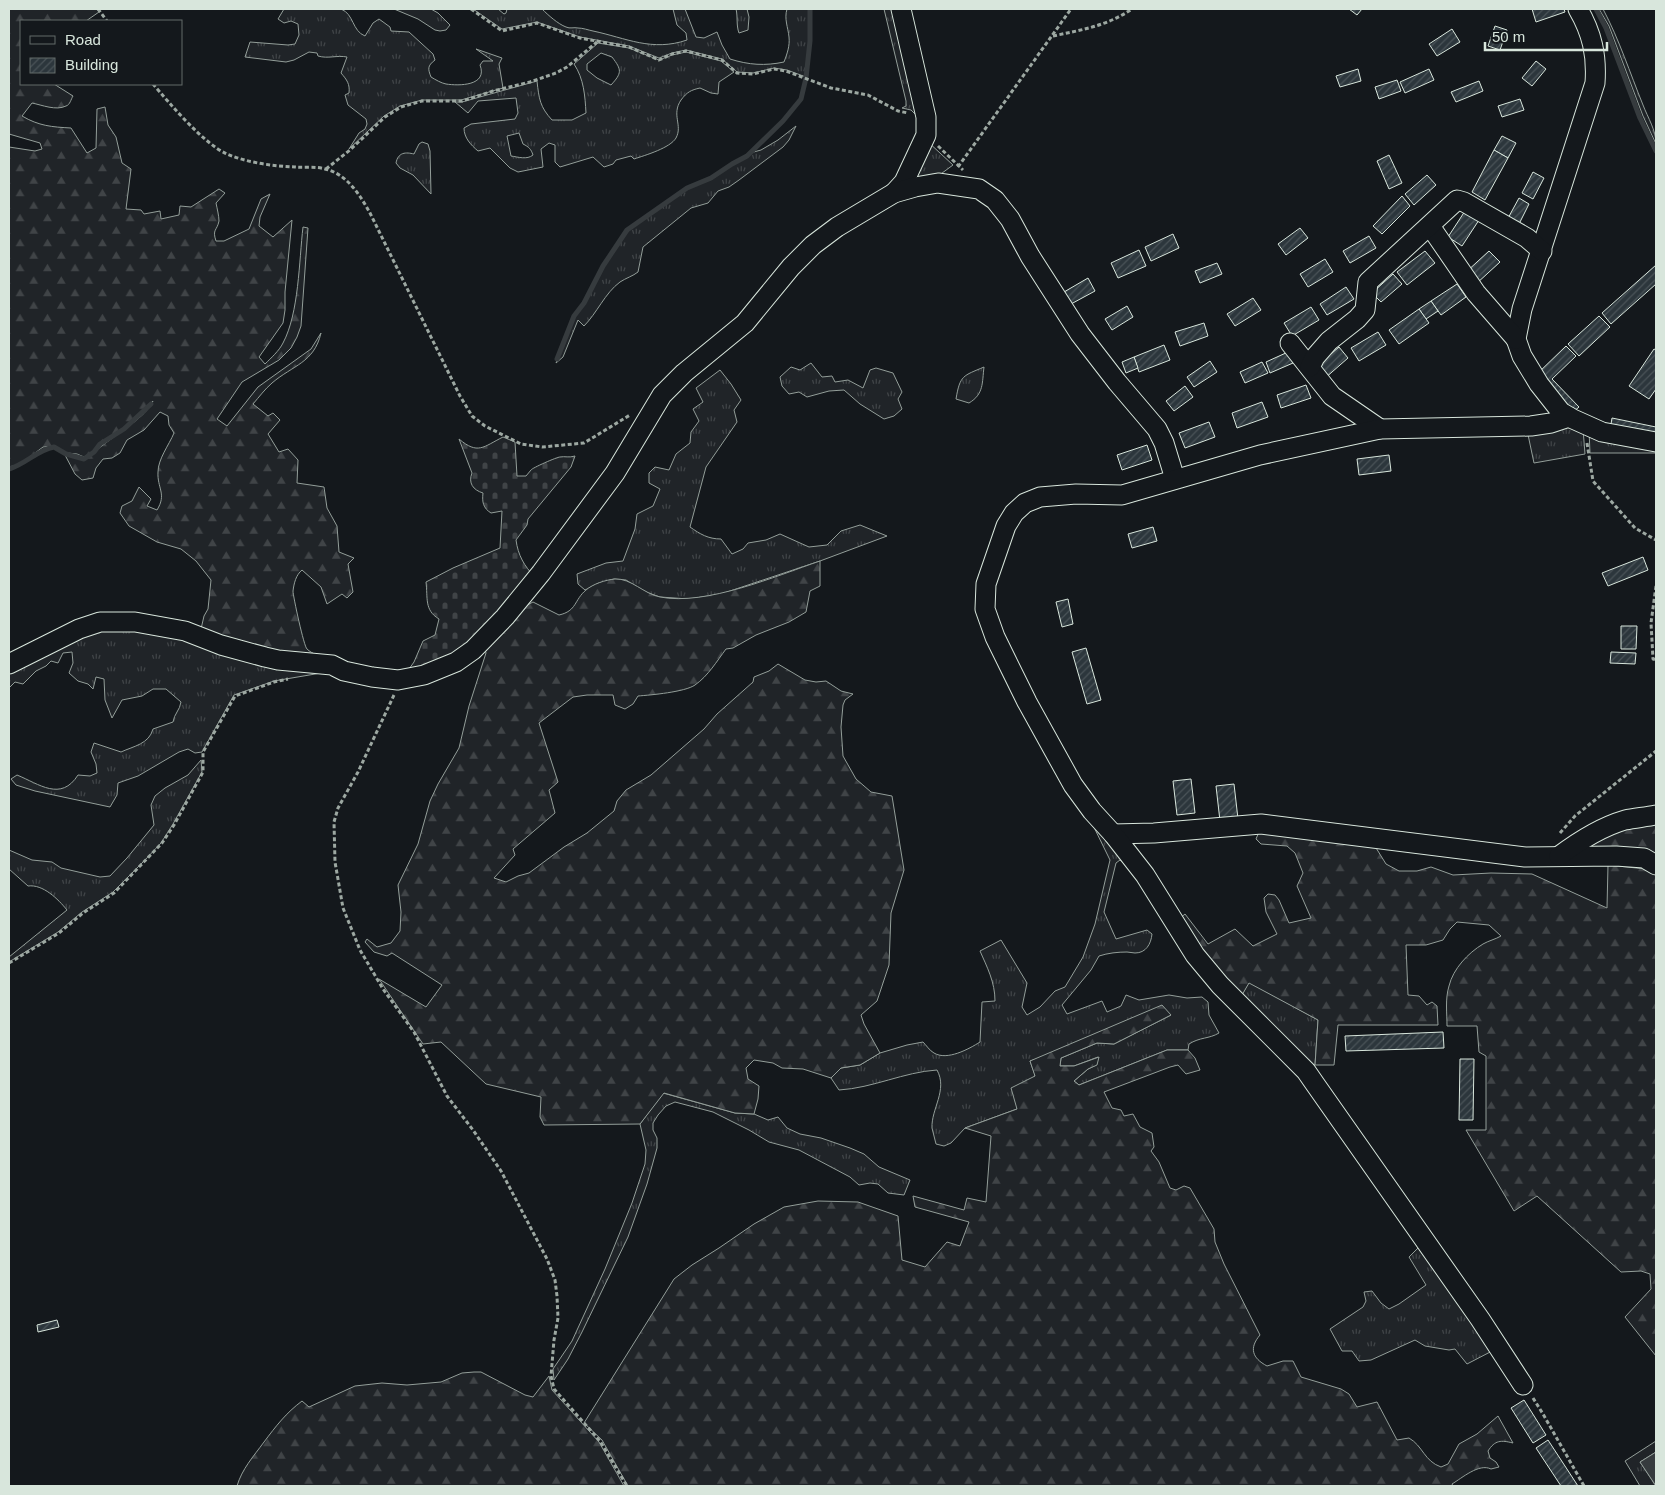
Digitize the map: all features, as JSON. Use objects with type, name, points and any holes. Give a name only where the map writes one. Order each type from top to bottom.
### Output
[{"type":"street","points":[[894,193],[904,182],[926,135],[926,116],[900,9]]},
{"type":"street","points":[[1516,339],[1522,309],[1596,83],[1596,61],[1593,47],[1586,22],[1578,9]]},
{"type":"street","points":[[9,664],[71,633],[100,622],[135,622],[185,631],[221,645],[278,660],[332,665],[372,677],[398,680],[424,675],[456,662],[474,650],[505,617],[552,559],[615,473],[662,396],[684,373],[745,323],[791,267],[812,245],[837,227],[894,193],[938,183],[979,189],[995,200],[1010,219],[1030,256],[1080,334],[1157,429],[1164,443],[1175,479]]},
{"type":"street","points":[[1310,367],[1315,357],[1329,340],[1357,319],[1365,310],[1368,282],[1457,200],[1464,202],[1528,238],[1542,251]]},
{"type":"street","points":[[1430,226],[1476,293],[1516,339],[1522,356],[1539,384],[1561,412],[1602,432],[1656,442]]},
{"type":"street","points":[[1290,343],[1332,396],[1380,429]]},
{"type":"street","points":[[1523,1385],[1480,1319],[1306,1071],[1220,986],[1195,955],[1145,875],[1073,785],[1027,702],[992,630],[985,609],[986,584],[1006,526],[1014,513],[1025,503],[1040,497],[1076,494],[1122,495],[1268,453],[1380,429],[1531,426],[1577,420]]},
{"type":"street","points":[[1552,856],[1604,828],[1624,820],[1656,815]]},
{"type":"street","points":[[1113,834],[1154,833],[1261,824],[1525,857],[1644,858],[1656,865]]},
{"type":"path","points":[[98,9],[106,20]]},
{"type":"path","points":[[471,9],[502,31],[537,23],[580,38],[628,47],[659,60],[672,54],[686,52],[722,60],[737,73],[753,74],[774,69],[786,71],[831,88],[868,95],[898,110],[911,114]]},
{"type":"path","points":[[938,183],[960,166],[1071,9]]},
{"type":"path","points":[[1052,36],[1098,26],[1118,18],[1132,9]]},
{"type":"path","points":[[326,168],[350,150],[385,117],[401,107],[422,101],[462,101],[530,82],[567,67],[597,42]]},
{"type":"path","points":[[153,85],[208,142],[225,153],[244,160],[292,167],[326,168],[347,182],[363,200],[472,416],[484,426],[521,444],[542,447],[584,443],[634,413]]},
{"type":"path","points":[[926,135],[960,166],[979,189]]},
{"type":"path","points":[[1577,420],[1594,481],[1635,528],[1656,540]]},
{"type":"path","points":[[1656,586],[1651,623],[1653,659],[1656,660]]},
{"type":"path","points":[[9,963],[59,933],[83,913],[114,893],[162,843],[203,772],[203,752],[235,696],[274,682],[292,678]]},
{"type":"path","points":[[398,680],[395,692],[358,772],[338,808],[334,822],[335,862],[343,908],[360,950],[383,989],[414,1032],[447,1096],[501,1171],[547,1259],[557,1296],[558,1318],[551,1376],[554,1389],[600,1441],[627,1486]]},
{"type":"path","points":[[1552,856],[1561,832],[1575,816],[1656,751]]},
{"type":"path","points":[[1523,1385],[1543,1414],[1584,1486]]},
{"type":"green space","points":[[9,9],[97,9],[99,12],[87,20],[20,20],[20,85],[56,85],[73,96],[67,105],[58,108],[32,103],[22,116],[46,125],[71,128],[87,153],[96,148],[97,109],[105,107],[108,125],[116,137],[122,163],[131,169],[126,209],[141,210],[144,214],[160,211],[161,219],[179,215],[180,206],[191,207],[219,189],[225,193],[216,203],[219,221],[215,232],[216,241],[224,241],[249,229],[261,199],[270,194],[260,217],[259,226],[273,237],[292,220],[283,323],[259,357],[265,364],[279,349],[288,331],[295,302],[303,227],[308,228],[301,326],[297,337],[291,348],[279,360],[242,382],[217,419],[227,426],[258,387],[311,349],[321,333],[318,343],[308,357],[272,383],[253,404],[268,416],[273,413],[280,420],[268,434],[279,452],[288,449],[298,460],[297,483],[324,487],[327,508],[337,526],[339,552],[354,558],[348,564],[353,592],[347,598],[342,594],[327,604],[321,587],[302,570],[295,582],[293,595],[307,649],[328,660],[258,652],[201,629],[208,609],[211,580],[196,561],[181,549],[157,542],[129,526],[120,513],[122,506],[132,501],[139,487],[151,499],[147,506],[157,510],[160,504],[158,467],[174,433],[169,425],[168,416],[160,412],[144,430],[127,440],[120,453],[112,458],[103,459],[96,468],[93,478],[82,480],[75,474],[65,455],[84,460],[89,457],[145,413],[153,401],[124,428],[84,457],[67,453],[54,446],[43,447],[17,465],[9,467],[9,147],[35,151],[42,149],[40,143],[9,134]]},
{"type":"green space","points":[[284,9],[341,9],[345,11],[361,34],[365,36],[373,23],[379,19],[390,27],[391,31],[409,32],[433,54],[435,60],[429,68],[431,77],[446,84],[471,83],[480,77],[480,65],[483,61],[493,61],[476,49],[502,58],[499,64],[503,88],[461,100],[422,100],[400,106],[384,116],[349,149],[367,124],[366,119],[348,105],[345,95],[349,93],[349,87],[341,73],[347,57],[322,57],[318,56],[317,53],[309,52],[286,62],[245,57],[250,42],[295,44],[299,35],[298,24],[291,21],[284,23],[278,19]]},
{"type":"green space","points":[[394,9],[431,9],[450,25],[446,30],[435,30],[418,19]]},
{"type":"green space","points":[[473,9],[498,9],[504,14],[507,9],[542,9],[556,22],[568,28],[584,29],[639,43],[662,45],[687,40],[686,33],[677,25],[673,9],[685,9],[696,37],[704,38],[717,32],[730,59],[750,64],[770,64],[784,62],[787,53],[789,37],[786,20],[787,9],[809,9],[806,77],[787,70],[774,68],[753,73],[737,72],[722,59],[686,50],[659,58],[629,46],[580,37],[537,22],[502,29]]},
{"type":"green space","points":[[736,9],[747,9],[749,17],[748,30],[739,33],[738,27]]},
{"type":"green space","points":[[884,9],[897,9],[919,118],[911,110],[902,108],[906,106],[906,101]]},
{"type":"green space","points":[[1599,9],[1603,9],[1609,20],[1653,129],[1656,144],[1643,116],[1609,26]]},
{"type":"green space","points":[[598,43],[629,48],[659,60],[686,52],[721,61],[734,72],[719,82],[718,94],[700,88],[689,92],[683,97],[677,110],[678,133],[669,145],[634,159],[631,156],[616,160],[613,164],[604,167],[593,157],[560,167],[555,162],[555,145],[549,143],[541,149],[543,167],[518,172],[510,168],[490,148],[478,151],[468,141],[464,128],[471,124],[515,119],[518,113],[516,98],[478,101],[468,113],[455,102],[462,102],[537,81],[541,102],[552,120],[572,120],[586,113],[582,82],[574,64]],"holes":[[[601,53],[612,57],[619,68],[619,74],[611,85],[587,70],[587,64]],[[519,133],[523,144],[531,151],[533,155],[531,157],[511,156],[507,136]]]},
{"type":"green space","points":[[796,126],[783,147],[729,187],[718,191],[708,203],[691,208],[643,247],[638,272],[620,282],[605,297],[584,326],[578,320],[563,357],[556,363],[575,316],[585,304],[604,267],[628,231],[687,189],[712,179],[750,153],[761,150],[778,140]]},
{"type":"green space","points":[[927,141],[953,165],[934,179],[916,184],[913,175]]},
{"type":"green space","points":[[422,142],[428,144],[430,151],[431,194],[413,175],[400,168],[396,163],[400,155],[414,154]]},
{"type":"green space","points":[[811,363],[822,377],[832,376],[835,382],[848,380],[863,388],[870,370],[876,368],[893,373],[902,392],[898,399],[902,409],[894,416],[884,419],[860,404],[844,390],[829,391],[807,397],[799,392],[789,394],[782,386],[780,377],[791,367],[800,370]]},
{"type":"green space","points":[[984,367],[980,392],[974,400],[969,403],[956,399],[959,385],[964,377]]},
{"type":"green space","points":[[720,370],[741,400],[734,410],[737,422],[706,467],[690,527],[704,536],[721,539],[732,554],[743,549],[748,543],[766,540],[780,534],[809,547],[827,545],[841,531],[860,525],[887,536],[820,561],[721,594],[689,599],[660,597],[643,591],[626,580],[614,579],[599,583],[585,590],[578,584],[577,574],[606,563],[623,561],[635,529],[637,514],[653,506],[660,489],[649,483],[649,473],[655,467],[669,470],[676,454],[690,443],[691,432],[699,421],[693,409],[703,402],[696,388]]},
{"type":"green space","points":[[1569,421],[1583,429],[1585,454],[1534,463],[1527,430]]},
{"type":"green space","points":[[1589,430],[1656,446],[1656,453],[1590,453]]},
{"type":"green space","points":[[503,437],[515,442],[517,476],[526,476],[532,469],[558,457],[575,456],[571,467],[528,519],[527,525],[516,540],[522,560],[535,577],[468,649],[404,676],[414,662],[423,641],[435,635],[439,619],[429,608],[426,582],[500,548],[502,511],[491,513],[485,507],[483,493],[476,490],[471,483],[472,473],[459,439],[471,447],[481,448]]},
{"type":"green space","points":[[820,561],[820,586],[810,591],[806,612],[733,648],[726,649],[708,673],[695,685],[676,691],[638,696],[633,704],[625,709],[615,705],[613,695],[573,697],[539,723],[558,782],[549,790],[555,813],[513,849],[515,855],[494,878],[506,882],[529,873],[564,847],[587,833],[614,811],[617,801],[626,790],[651,775],[704,729],[717,714],[753,682],[754,677],[769,671],[778,664],[805,680],[826,681],[841,691],[853,694],[845,700],[843,705],[841,727],[843,756],[856,779],[871,792],[892,796],[904,870],[891,913],[889,965],[877,1001],[861,1015],[880,1053],[860,1065],[841,1068],[831,1078],[803,1069],[782,1068],[773,1063],[754,1060],[746,1068],[748,1079],[759,1086],[754,1114],[735,1113],[664,1093],[640,1124],[544,1125],[540,1117],[541,1097],[486,1084],[441,1042],[423,1044],[379,979],[426,1007],[442,985],[392,953],[387,956],[374,952],[365,942],[367,939],[377,947],[391,943],[400,931],[401,912],[398,885],[418,844],[430,801],[459,748],[469,706],[486,653],[484,646],[518,610],[533,602],[559,615],[565,613],[572,608],[589,588],[607,580],[621,579],[632,583],[648,593],[660,597],[678,599],[719,594]]},
{"type":"green space","points":[[118,624],[327,672],[274,681],[234,695],[202,752],[195,753],[188,749],[179,752],[138,776],[118,783],[117,795],[110,807],[35,791],[16,785],[11,779],[17,775],[49,789],[64,788],[78,775],[90,776],[97,773],[96,764],[91,752],[94,743],[121,752],[145,741],[153,729],[173,722],[181,702],[166,689],[153,689],[142,696],[122,700],[112,718],[105,700],[104,679],[96,677],[93,689],[88,684],[78,681],[69,673],[73,663],[72,652],[63,653],[58,663],[51,661],[36,671],[23,684],[15,682],[9,688],[9,667],[48,647]]},
{"type":"green space","points":[[201,760],[202,772],[173,824],[161,843],[145,860],[113,892],[82,912],[58,932],[9,962],[9,957],[67,910],[50,893],[39,887],[28,886],[9,869],[9,850],[32,860],[52,862],[61,868],[100,877],[110,876],[154,825],[151,805],[155,796],[188,775]]},
{"type":"green space","points":[[1087,813],[1142,875],[1120,860],[1116,863],[1104,912],[1116,939],[1147,930],[1152,934],[1145,950],[1139,953],[1117,952],[1099,956],[1091,970],[1062,1005],[1067,1014],[1102,1001],[1107,1012],[1121,1006],[1126,995],[1139,1000],[1169,995],[1187,998],[1202,997],[1208,1002],[1209,1015],[1219,1033],[1189,1044],[1188,1050],[1167,1050],[1079,1085],[1074,1081],[1096,1065],[1098,1057],[1074,1066],[1060,1066],[1061,1058],[1097,1043],[1114,1044],[1171,1015],[1030,1061],[1035,1075],[1017,1109],[965,1128],[951,1143],[944,1146],[936,1144],[932,1128],[941,1085],[937,1070],[925,1071],[852,1089],[839,1090],[831,1078],[841,1068],[860,1065],[880,1053],[923,1042],[934,1053],[945,1056],[964,1051],[980,1042],[982,1002],[995,1001],[995,994],[988,969],[980,951],[1001,940],[1027,983],[1022,1007],[1027,1015],[1040,1007],[1055,991],[1065,987],[1083,957],[1095,924],[1110,860]]},
{"type":"green space","points":[[1656,819],[1656,855],[1576,851],[1592,841]]},
{"type":"green space","points":[[1261,827],[1373,843],[1386,864],[1399,871],[1417,871],[1431,867],[1453,875],[1491,873],[1532,874],[1607,908],[1608,865],[1646,869],[1656,873],[1656,1356],[1625,1317],[1651,1289],[1650,1274],[1641,1271],[1621,1272],[1537,1196],[1514,1211],[1466,1130],[1486,1130],[1486,1056],[1479,1052],[1477,1026],[1447,1026],[1448,991],[1454,974],[1467,957],[1483,944],[1501,936],[1489,925],[1457,922],[1443,940],[1426,945],[1406,945],[1408,995],[1419,996],[1427,1005],[1432,1002],[1437,1006],[1438,1025],[1338,1025],[1334,1065],[1315,1065],[1318,1020],[1249,983],[1239,1000],[1178,920],[1185,914],[1208,944],[1235,929],[1253,946],[1277,934],[1266,912],[1264,898],[1268,894],[1275,895],[1279,900],[1289,923],[1311,918],[1297,886],[1303,873],[1295,853],[1287,846],[1261,844],[1256,839]]},
{"type":"green space","points":[[1249,982],[1318,1020],[1315,1065],[1310,1065],[1239,1000]]},
{"type":"green space","points":[[1162,1005],[1171,1015],[1114,1044],[1097,1043],[1061,1058],[1060,1066],[1074,1066],[1099,1057],[1097,1065],[1088,1069],[1074,1081],[1079,1085],[1167,1050],[1188,1050],[1195,1058],[1200,1070],[1186,1074],[1178,1065],[1104,1092],[1112,1108],[1121,1110],[1124,1116],[1133,1114],[1140,1127],[1152,1133],[1154,1147],[1151,1151],[1159,1162],[1170,1188],[1176,1190],[1184,1186],[1190,1188],[1214,1229],[1215,1242],[1224,1264],[1260,1335],[1253,1348],[1255,1356],[1267,1366],[1283,1361],[1293,1361],[1301,1377],[1341,1389],[1349,1394],[1357,1407],[1377,1402],[1397,1440],[1409,1438],[1414,1441],[1431,1461],[1441,1467],[1448,1464],[1459,1444],[1477,1434],[1498,1416],[1513,1443],[1499,1442],[1488,1451],[1490,1458],[1499,1467],[1476,1470],[1452,1484],[1453,1486],[628,1486],[602,1440],[584,1423],[674,1279],[754,1224],[784,1207],[818,1201],[858,1202],[898,1216],[902,1260],[925,1267],[947,1242],[960,1246],[969,1222],[915,1207],[913,1196],[964,1210],[967,1198],[986,1202],[991,1136],[965,1128],[1017,1109],[1011,1088],[1035,1076],[1030,1061]]},
{"type":"green space","points":[[663,1093],[735,1113],[754,1114],[768,1120],[778,1117],[787,1128],[800,1134],[821,1138],[850,1148],[864,1154],[879,1167],[910,1180],[904,1195],[888,1193],[878,1184],[859,1185],[850,1177],[799,1150],[769,1142],[713,1112],[675,1102],[666,1106],[653,1123],[653,1130],[657,1138],[657,1148],[647,1184],[628,1237],[582,1332],[568,1359],[554,1380],[553,1369],[572,1341],[605,1269],[632,1203],[645,1164],[646,1150],[640,1124]]},
{"type":"green space","points":[[1422,1244],[1494,1350],[1467,1364],[1455,1349],[1449,1350],[1425,1346],[1415,1340],[1371,1360],[1359,1361],[1352,1351],[1342,1351],[1330,1329],[1363,1307],[1366,1301],[1364,1292],[1372,1291],[1381,1303],[1389,1309],[1426,1285],[1409,1257]]},
{"type":"green space","points":[[481,1372],[525,1395],[533,1397],[549,1376],[552,1390],[599,1442],[624,1486],[237,1486],[245,1469],[268,1436],[286,1415],[302,1401],[309,1407],[355,1386],[382,1383],[407,1385],[441,1382],[462,1373]]},
{"type":"green space","points":[[1656,1441],[1656,1452],[1640,1462],[1656,1486],[1640,1486],[1625,1461]]},
{"type":"shaded area","points":[[1656,1452],[1656,1486],[1640,1462]]},
{"type":"building","points":[[1349,9],[1362,9],[1357,15]]},
{"type":"building","points":[[1532,9],[1564,9],[1565,12],[1536,22]]},
{"type":"building","points":[[1495,26],[1507,30],[1500,50],[1488,46]]},
{"type":"building","points":[[1452,29],[1460,42],[1437,56],[1429,44]]},
{"type":"building","points":[[1536,61],[1546,69],[1532,86],[1522,78]]},
{"type":"building","points":[[1358,69],[1361,81],[1340,87],[1336,76]]},
{"type":"building","points":[[1429,69],[1434,80],[1405,93],[1400,82]]},
{"type":"building","points":[[1397,80],[1401,91],[1379,99],[1375,87]]},
{"type":"building","points":[[1479,81],[1483,91],[1456,102],[1451,92]]},
{"type":"building","points":[[1520,99],[1524,110],[1502,117],[1498,106]]},
{"type":"building","points":[[1502,136],[1516,143],[1508,158],[1494,150]]},
{"type":"building","points":[[1494,150],[1508,158],[1485,200],[1472,192]]},
{"type":"building","points":[[1389,155],[1402,183],[1389,189],[1377,161]]},
{"type":"building","points":[[1533,172],[1544,178],[1533,199],[1522,193]]},
{"type":"building","points":[[1427,175],[1436,185],[1414,205],[1405,194]]},
{"type":"building","points":[[1402,196],[1410,206],[1382,234],[1373,226]]},
{"type":"building","points":[[1519,198],[1529,204],[1518,226],[1507,220]]},
{"type":"building","points":[[1465,211],[1479,220],[1462,246],[1448,237]]},
{"type":"building","points":[[1300,228],[1308,238],[1286,255],[1278,244]]},
{"type":"building","points":[[1173,234],[1179,248],[1151,261],[1145,247]]},
{"type":"building","points":[[1369,236],[1376,248],[1350,263],[1343,251]]},
{"type":"building","points":[[1139,250],[1146,266],[1118,278],[1111,263]]},
{"type":"building","points":[[1425,251],[1435,263],[1407,285],[1397,272]]},
{"type":"building","points":[[1489,251],[1500,262],[1476,284],[1465,273]]},
{"type":"building","points":[[1325,259],[1333,272],[1308,287],[1300,274]]},
{"type":"building","points":[[1217,263],[1222,274],[1200,283],[1195,271]]},
{"type":"building","points":[[1656,265],[1656,284],[1611,324],[1602,313]]},
{"type":"building","points":[[1393,274],[1402,284],[1381,302],[1372,293]]},
{"type":"building","points":[[1088,278],[1095,291],[1071,304],[1064,292]]},
{"type":"building","points":[[1457,284],[1466,297],[1441,315],[1431,301]]},
{"type":"building","points":[[1346,287],[1354,299],[1327,315],[1320,304]]},
{"type":"building","points":[[1253,298],[1261,310],[1235,326],[1227,314]]},
{"type":"building","points":[[1431,301],[1438,311],[1426,319],[1419,309]]},
{"type":"building","points":[[1127,306],[1133,317],[1112,330],[1105,319]]},
{"type":"building","points":[[1311,307],[1319,320],[1292,336],[1284,323]]},
{"type":"building","points":[[1419,309],[1429,323],[1399,344],[1389,330]]},
{"type":"building","points":[[1599,316],[1610,327],[1579,356],[1568,344]]},
{"type":"building","points":[[1204,323],[1208,336],[1180,346],[1175,332]]},
{"type":"building","points":[[1378,332],[1386,345],[1359,361],[1351,348]]},
{"type":"building","points":[[1164,345],[1170,360],[1139,372],[1134,357]]},
{"type":"building","points":[[1566,346],[1576,356],[1552,379],[1579,407],[1572,413],[1535,376]]},
{"type":"building","points":[[1339,347],[1348,358],[1324,379],[1315,368]]},
{"type":"building","points":[[1654,349],[1656,350],[1656,389],[1649,399],[1629,386]]},
{"type":"building","points":[[1288,352],[1293,363],[1270,373],[1266,362]]},
{"type":"building","points":[[1134,357],[1138,368],[1126,373],[1122,362]]},
{"type":"building","points":[[1210,361],[1217,372],[1194,387],[1187,377]]},
{"type":"building","points":[[1262,362],[1268,373],[1245,383],[1240,372]]},
{"type":"building","points":[[1306,385],[1311,398],[1281,408],[1277,395]]},
{"type":"building","points":[[1185,386],[1193,397],[1174,411],[1166,401]]},
{"type":"building","points":[[1262,402],[1268,417],[1237,428],[1232,413]]},
{"type":"building","points":[[1612,418],[1656,427],[1656,439],[1610,430]]},
{"type":"building","points":[[1209,422],[1215,437],[1185,448],[1179,433]]},
{"type":"building","points":[[1147,445],[1152,460],[1122,470],[1117,455]]},
{"type":"building","points":[[1389,455],[1391,471],[1359,475],[1357,459]]},
{"type":"building","points":[[1153,527],[1157,541],[1132,548],[1128,534]]},
{"type":"building","points":[[1643,557],[1648,570],[1608,586],[1602,573]]},
{"type":"building","points":[[1068,599],[1073,624],[1062,627],[1056,602]]},
{"type":"building","points":[[1621,626],[1637,626],[1636,649],[1621,649]]},
{"type":"building","points":[[1086,648],[1101,700],[1087,704],[1072,652]]},
{"type":"building","points":[[1611,652],[1636,653],[1635,664],[1610,663]]},
{"type":"building","points":[[1191,779],[1195,813],[1177,815],[1173,781]]},
{"type":"building","points":[[1234,784],[1238,819],[1220,821],[1216,786]]},
{"type":"building","points":[[1443,1032],[1444,1048],[1346,1051],[1345,1036]]},
{"type":"building","points":[[1460,1059],[1474,1059],[1473,1120],[1459,1120]]},
{"type":"building","points":[[57,1320],[59,1327],[38,1332],[37,1325]]},
{"type":"building","points":[[1524,1400],[1546,1435],[1533,1443],[1511,1408]]},
{"type":"building","points":[[1548,1440],[1578,1486],[1561,1486],[1536,1448]]},
{"type":"waterway","points":[[557,359],[574,316],[584,303],[603,266],[627,230],[687,188],[711,178],[747,156],[783,121],[801,99],[806,78],[810,41],[810,9]]},
{"type":"waterway","points":[[1596,9],[1606,28],[1640,118],[1656,151]]},
{"type":"waterway","points":[[9,469],[42,451],[54,447],[66,454],[84,459],[94,452],[100,444],[124,429],[151,404]]}]
